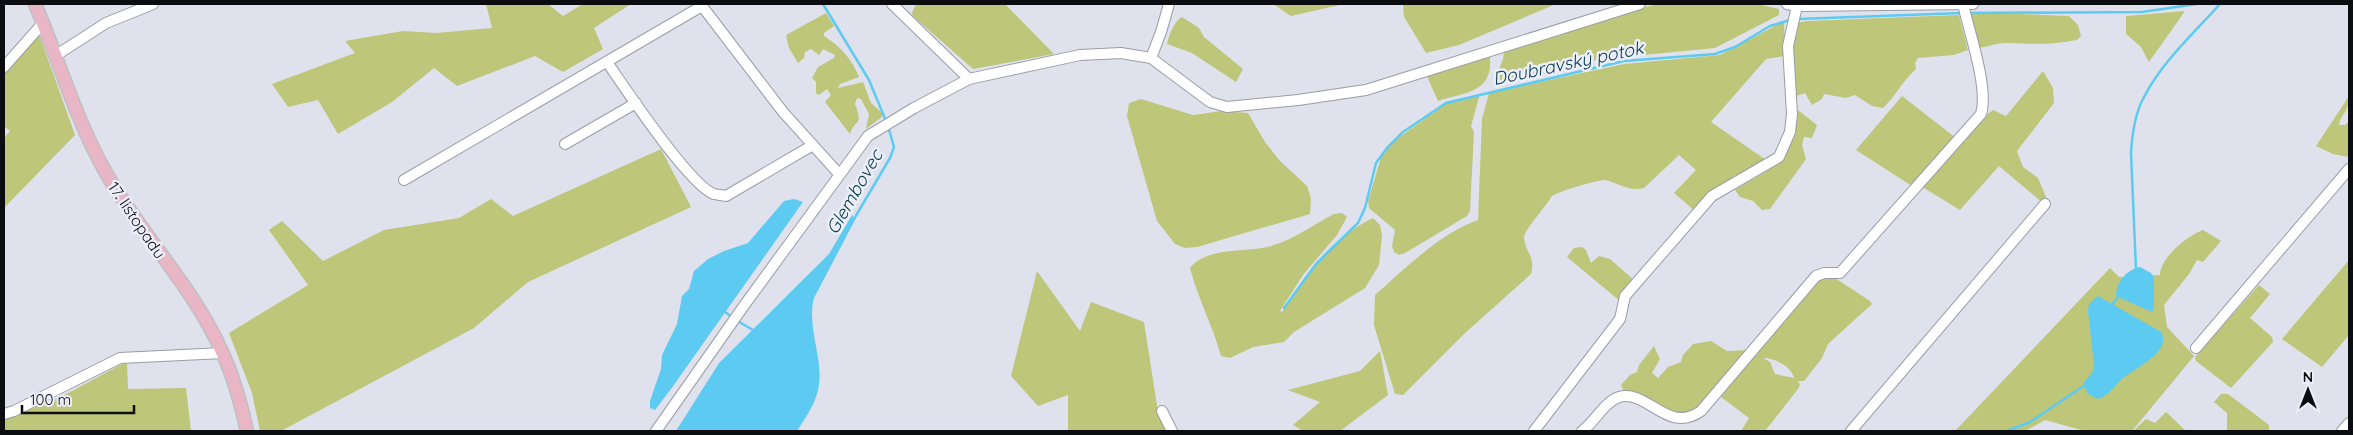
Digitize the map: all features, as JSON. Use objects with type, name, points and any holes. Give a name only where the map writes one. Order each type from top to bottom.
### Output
[{"type":"main road","name":"17. listopadu","points":[[35,4],[74,108],[104,170],[130,212],[193,301],[223,353],[247,431]]},
{"type":"street","points":[[55,56],[106,23],[153,4]]},
{"type":"street","points":[[892,4],[969,80]]},
{"type":"street","points":[[1151,58],[1162,32],[1169,4]]},
{"type":"street","points":[[656,431],[868,136],[914,108],[969,80],[1080,55],[1121,53],[1151,58],[1210,102],[1227,107],[1298,100],[1366,90],[1640,4]]},
{"type":"street","points":[[1582,431],[1593,424],[1607,405],[1620,397],[1632,398],[1674,420],[1693,418],[1816,276],[1824,273],[1840,273],[1981,114],[1984,104],[1982,84],[1963,4]]},
{"type":"street","points":[[1534,431],[1620,319],[1625,296],[1712,196],[1779,157],[1790,132],[1792,114],[1788,46],[1792,5],[1973,4]]},
{"type":"street","points":[[404,180],[702,6],[783,112],[839,174]]},
{"type":"street","points":[[4,67],[43,23]]},
{"type":"street","points":[[607,62],[685,167],[704,187],[714,194],[726,196],[813,145]]},
{"type":"street","points":[[565,144],[636,103]]},
{"type":"street","points":[[2196,348],[2349,169]]},
{"type":"street","points":[[1851,431],[2045,204]]},
{"type":"street","points":[[4,414],[14,411],[120,358],[223,353]]},
{"type":"street","points":[[1162,411],[1172,431]]},
{"type":"street","points":[[2342,431],[2349,423]]},
{"type":"green space","points":[[486,4],[548,4],[563,16],[583,4],[631,4],[594,28],[603,49],[563,72],[535,56],[457,86],[434,68],[392,102],[338,134],[318,100],[288,107],[272,84],[355,53],[345,41],[403,31],[437,33],[492,28]]},
{"type":"green space","points":[[916,4],[1005,4],[1054,54],[973,69],[913,16],[912,13]]},
{"type":"green space","points":[[1273,4],[1344,4],[1291,16]]},
{"type":"green space","points":[[1403,4],[1556,4],[1459,45],[1426,53],[1404,17]]},
{"type":"green space","points":[[1659,4],[1757,4],[1779,9],[1779,15],[1715,48],[1623,57],[1609,52],[1588,64],[1493,85],[1503,59],[1504,51],[1613,14]]},
{"type":"green space","points":[[2185,11],[2149,62],[2141,47],[2126,34],[2126,16]]},
{"type":"green space","points":[[1970,12],[2069,16],[2078,25],[2081,36],[2077,40],[2059,43],[2002,43],[1975,48],[1967,15]]},
{"type":"green space","points":[[826,13],[834,26],[824,33],[824,36],[845,54],[853,64],[859,77],[840,84],[838,88],[863,82],[871,103],[882,113],[882,117],[866,129],[869,114],[861,99],[857,98],[855,104],[859,119],[850,134],[825,102],[831,95],[827,89],[819,95],[816,93],[816,82],[812,78],[818,67],[834,58],[835,55],[823,49],[819,55],[811,49],[805,52],[804,58],[798,63],[789,48],[786,35]]},
{"type":"green space","points":[[1959,15],[1968,50],[1954,55],[1918,58],[1915,63],[1916,69],[1883,108],[1872,106],[1855,95],[1846,98],[1824,94],[1822,99],[1812,105],[1805,93],[1794,97],[1794,26],[1796,23]]},
{"type":"green space","points":[[1182,17],[1199,28],[1204,37],[1243,69],[1236,82],[1192,53],[1167,44],[1174,25]]},
{"type":"green space","points":[[1784,21],[1785,56],[1766,59],[1711,122],[1766,160],[1716,187],[1695,211],[1674,193],[1696,170],[1679,155],[1644,188],[1634,189],[1601,180],[1552,196],[1524,237],[1532,263],[1531,274],[1464,334],[1403,395],[1395,394],[1374,325],[1375,295],[1437,242],[1478,220],[1482,119],[1489,93],[1624,64],[1720,55]]},
{"type":"green space","points":[[39,34],[75,135],[4,208],[4,138],[10,131],[4,126],[4,69]]},
{"type":"green space","points":[[1487,55],[1490,57],[1490,69],[1482,85],[1467,93],[1438,101],[1426,74]]},
{"type":"green space","points":[[2043,71],[2053,88],[2054,103],[2017,151],[2023,167],[2038,178],[2046,197],[2043,203],[1999,166],[1960,210],[1924,188],[1925,183],[1989,113],[1993,110],[2006,116]]},
{"type":"green space","points":[[1480,94],[1471,126],[1474,132],[1470,211],[1467,216],[1399,255],[1394,252],[1392,246],[1395,230],[1369,208],[1368,201],[1382,154],[1398,138],[1447,103]]},
{"type":"green space","points":[[1902,96],[1956,138],[1912,186],[1856,150]]},
{"type":"green space","points":[[2349,96],[2348,106],[2339,125],[2345,125],[2349,122],[2349,157],[2333,154],[2316,146]]},
{"type":"green space","points":[[1141,99],[1193,115],[1222,111],[1248,113],[1265,142],[1280,161],[1307,186],[1311,198],[1310,214],[1197,247],[1185,248],[1175,244],[1157,221],[1127,116],[1129,103]]},
{"type":"green space","points":[[1794,107],[1817,125],[1812,138],[1804,137],[1802,145],[1806,159],[1770,209],[1762,210],[1753,201],[1740,197],[1735,190],[1781,160],[1792,140]]},
{"type":"green space","points":[[661,149],[691,207],[528,282],[474,328],[281,431],[260,431],[252,393],[229,333],[308,285],[269,230],[282,221],[323,261],[384,230],[459,218],[491,199],[513,216]]},
{"type":"green space","points":[[1342,213],[1347,217],[1337,235],[1303,275],[1280,311],[1282,312],[1310,270],[1331,247],[1343,236],[1373,218],[1380,225],[1382,236],[1379,265],[1365,288],[1294,332],[1284,342],[1253,347],[1230,358],[1221,356],[1190,268],[1197,261],[1217,253],[1271,246],[1295,236],[1334,214]]},
{"type":"green space","points":[[2203,230],[2221,241],[2203,262],[2197,260],[2189,274],[2164,305],[2167,327],[2194,356],[2132,431],[2085,431],[2045,420],[2025,431],[1955,431],[2110,268],[2119,277],[2160,275],[2161,268],[2169,255],[2182,242]]},
{"type":"green space","points":[[1582,247],[1586,250],[1591,263],[1599,256],[1610,259],[1634,280],[1620,301],[1567,257],[1574,248]]},
{"type":"green space","points":[[2349,260],[2349,335],[2322,367],[2282,339]]},
{"type":"green space","points":[[1037,271],[1080,331],[1091,302],[1144,322],[1158,412],[1167,431],[1068,431],[1068,395],[1038,406],[1011,376]]},
{"type":"green space","points":[[1832,276],[1872,304],[1828,344],[1822,358],[1804,381],[1798,381],[1800,385],[1798,389],[1765,431],[1741,431],[1749,418],[1721,397],[1819,278]],"holes":[[[1763,358],[1768,358],[1786,366],[1794,378],[1775,374],[1770,362]]]},
{"type":"green space","points":[[2259,285],[2270,294],[2250,318],[2272,337],[2273,342],[2231,388],[2196,361],[2195,357]]},
{"type":"green space","points":[[1711,341],[1727,351],[1748,350],[1699,408],[1683,417],[1623,390],[1621,385],[1630,375],[1637,372],[1639,365],[1654,346],[1660,359],[1652,373],[1658,378],[1668,367],[1681,362],[1683,355],[1693,344]]},
{"type":"green space","points":[[1380,351],[1388,395],[1340,431],[1303,431],[1293,425],[1320,402],[1288,390],[1360,371]]},
{"type":"green space","points":[[122,364],[127,364],[128,389],[186,388],[191,431],[4,431],[4,416],[59,398]]},
{"type":"green space","points":[[2221,394],[2228,394],[2269,425],[2269,430],[2227,431],[2227,413],[2214,402]]},
{"type":"green space","points":[[2166,412],[2186,431],[2133,431],[2146,419],[2155,423]]},
{"type":"water","points":[[794,199],[803,202],[671,389],[655,410],[650,408],[650,401],[661,369],[662,355],[677,324],[682,296],[689,289],[694,271],[708,259],[748,243],[784,201]]},
{"type":"water","points":[[852,215],[855,220],[814,298],[812,321],[820,378],[815,401],[797,431],[676,431],[719,363],[829,254]]},
{"type":"water","points":[[2140,267],[2151,273],[2154,277],[2154,308],[2152,312],[2118,297],[2116,294],[2118,285],[2124,276],[2131,270]]},
{"type":"water","points":[[2098,296],[2161,332],[2163,339],[2162,346],[2157,353],[2122,379],[2105,396],[2098,399],[2088,394],[2083,383],[2092,373],[2094,366],[2088,311],[2089,304]]},
{"type":"waterway","name":"Glembovec","points":[[823,4],[869,80],[886,121]]},
{"type":"waterway","name":"Doubravský potok","points":[[1967,13],[2142,12],[2197,4]]},
{"type":"waterway","points":[[2136,270],[2131,153],[2138,110],[2151,84],[2160,72],[2179,48],[2220,4]]},
{"type":"waterway","name":"Doubravský potok","points":[[1798,19],[1962,13]]},
{"type":"waterway","name":"Doubravský potok","points":[[1284,308],[1316,264],[1358,223],[1365,208],[1376,163],[1387,148],[1403,132],[1446,103],[1624,61],[1715,54],[1735,47],[1770,26],[1790,20]]},
{"type":"waterway","name":"Glembovec","points":[[854,219],[890,158],[894,147],[888,126]]},
{"type":"waterway","points":[[2112,305],[2119,295]]},
{"type":"waterway","name":"Glembovec","points":[[725,312],[732,317]]},
{"type":"waterway","name":"Glembovec","points":[[736,320],[753,330]]},
{"type":"waterway","points":[[2007,431],[2030,422],[2085,385]]}]
